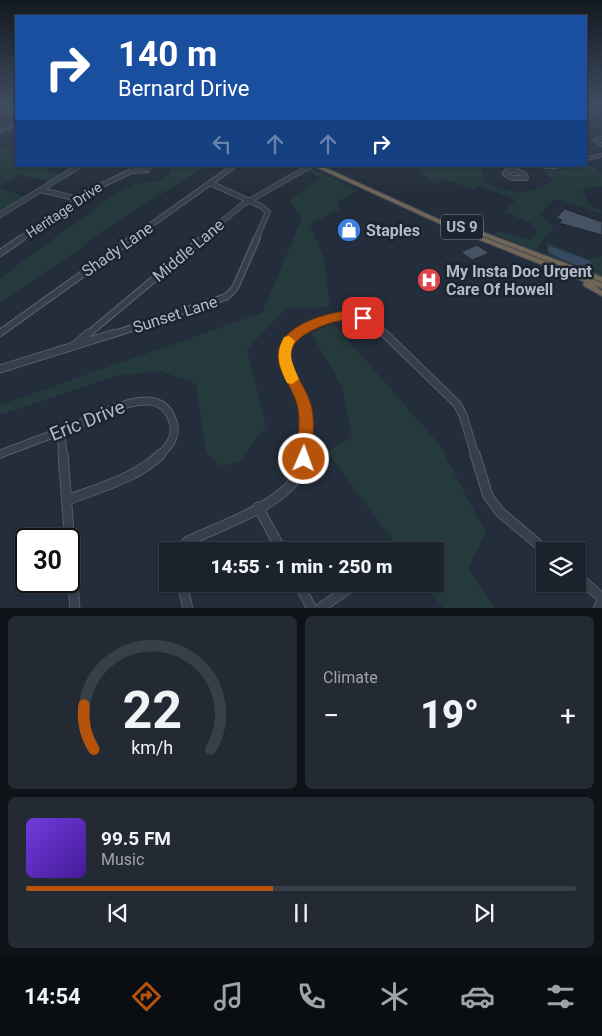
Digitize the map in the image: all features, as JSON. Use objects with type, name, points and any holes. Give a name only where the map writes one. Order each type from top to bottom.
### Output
[{"type":"highway","name":"US 9","points":[[318,167],[387,200],[602,286]]},
{"type":"highway","name":"US 9","points":[[327,167],[451,222],[602,280]]},
{"type":"highway","points":[[563,272],[602,294]]},
{"type":"street","points":[[602,138],[595,140],[602,145]]},
{"type":"street","points":[[587,159],[602,155]]},
{"type":"street","points":[[0,215],[77,167]]},
{"type":"street","points":[[131,171],[133,167]]},
{"type":"street","name":"Heritage Drive","points":[[0,253],[102,184],[131,171],[145,171],[148,167]]},
{"type":"street","name":"Shady Lane","points":[[0,333],[233,167]]},
{"type":"street","name":"Middle Lane","points":[[74,346],[249,201],[308,167]]},
{"type":"street","points":[[519,168],[526,178],[516,179],[505,174],[507,171],[519,168]]},
{"type":"street","name":"Sunset Lane","points":[[0,369],[209,304],[229,295],[239,280],[268,215],[267,210],[210,183]]},
{"type":"street","points":[[41,190],[78,199]]},
{"type":"street","points":[[187,542],[258,507],[290,488],[301,471],[304,459],[305,409],[286,365],[284,352],[286,344],[296,334],[320,321],[336,315],[351,315],[363,318],[377,326],[457,404],[463,416],[488,496],[500,512],[536,543]]},
{"type":"street","name":"Eric Drive","points":[[0,454],[61,432],[122,405],[139,401],[161,404],[170,413],[174,423],[171,443],[153,463],[67,500]]},
{"type":"street","points":[[61,432],[75,608]]},
{"type":"street","points":[[258,507],[277,542]]},
{"type":"street","points":[[586,585],[602,599],[598,608]]},
{"type":"street","points":[[184,592],[188,608]]},
{"type":"street","points":[[303,592],[312,608]]},
{"type":"street","points":[[318,608],[343,592]]},
{"type":"green space","points":[[0,149],[15,150],[15,167],[51,167],[47,171],[64,176],[53,183],[20,174],[0,186]]},
{"type":"green space","points":[[592,166],[602,173],[602,187],[592,186],[582,190],[589,205],[602,211],[602,214],[561,200],[554,200],[539,214],[554,227],[541,242],[537,250],[533,250],[494,234],[498,231],[530,240],[538,230],[531,227],[535,225],[505,212],[515,200],[478,185],[474,190],[445,179],[434,184],[415,167],[485,167],[482,169],[485,182],[519,192],[535,189],[553,181],[542,170]]},
{"type":"green space","points":[[170,167],[204,167],[96,235],[80,249],[0,303],[0,278],[119,191],[134,184],[159,181],[169,175]]},
{"type":"green space","points":[[308,167],[357,190],[337,203],[340,209],[310,224],[324,259],[330,307],[287,308],[247,349],[266,426],[240,462],[221,466],[206,453],[196,384],[160,371],[116,376],[0,415],[0,405],[262,313],[302,218],[289,199],[322,178],[303,170]]},
{"type":"green space","points":[[0,188],[28,198],[0,216]]},
{"type":"green space","points":[[549,241],[549,243],[590,260],[602,256],[602,277],[547,255],[547,244]]},
{"type":"green space","points":[[333,323],[439,444],[486,533],[468,568],[494,608],[443,608],[431,592],[444,592],[444,542],[394,542],[327,452],[352,437],[342,387],[311,333]]},
{"type":"water","points":[[549,246],[591,261],[592,268],[576,265],[555,256],[548,250]]},
{"type":"building","points":[[565,209],[602,222],[602,235],[559,223],[562,220],[556,218]]},
{"type":"building","points":[[477,245],[489,253],[472,260],[461,252]]},
{"type":"slow traffic","points":[[289,341],[286,344],[284,359],[292,379]]},
{"type":"place","name":"Staples","points":[[349,230]]},
{"type":"place","name":"My Insta Doc Urgent Care Of Howell","points":[[429,280]]},
{"type":"route","points":[[304,459],[305,409],[284,359],[286,344],[299,331],[330,317],[346,315],[363,318]]}]
